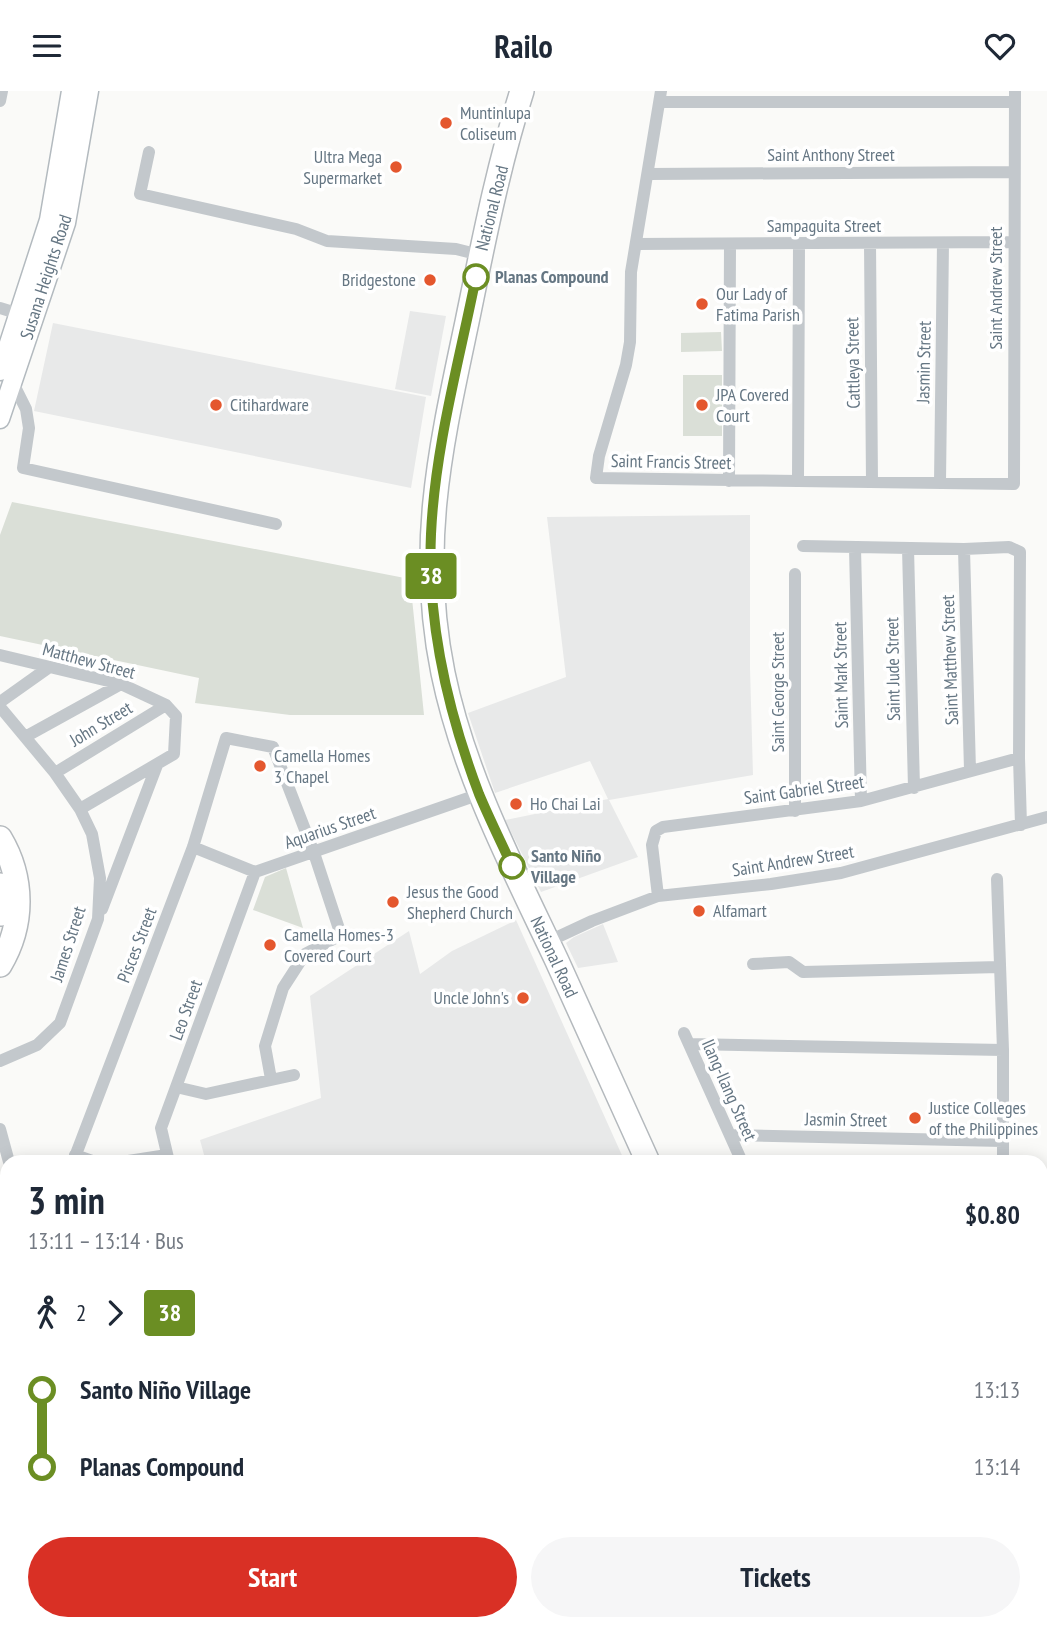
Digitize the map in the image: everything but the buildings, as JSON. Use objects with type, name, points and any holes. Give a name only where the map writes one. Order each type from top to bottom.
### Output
[{"type":"highway","name":"National Road","points":[[522,91],[480,255],[438,469],[432,519],[431,562],[437,636],[455,721],[480,794],[645,1155]]},
{"type":"highway","points":[[0,838],[15,871],[18,909],[13,937],[0,965]]},
{"type":"highway","points":[[0,885],[0,913]]},
{"type":"main road","name":"Susana Heights Road","points":[[0,419],[6,377],[19,323],[49,220],[71,91]]},
{"type":"main road","name":"Susana Heights Road","points":[[19,323],[66,223],[89,91]]},
{"type":"street","points":[[0,101],[2,91]]},
{"type":"street","points":[[660,96],[1015,97]]},
{"type":"street","name":"Saint Francis Street","points":[[660,96],[631,272],[630,342],[626,365],[599,456],[596,478],[1014,484]]},
{"type":"street","name":"Saint Andrew Street","points":[[1014,484],[1015,97]]},
{"type":"street","points":[[149,152],[140,194],[296,229],[327,241],[456,249],[480,255]]},
{"type":"street","name":"Saint Anthony Street","points":[[649,174],[1014,172]]},
{"type":"street","name":"Sampaguita Street","points":[[636,244],[1013,242]]},
{"type":"street","name":"Cattleya Street","points":[[870,243],[872,482]]},
{"type":"street","name":"Jasmin Street","points":[[940,482],[943,243]]},
{"type":"street","points":[[729,481],[730,244]]},
{"type":"street","points":[[798,480],[799,244]]},
{"type":"street","points":[[0,308],[19,323]]},
{"type":"street","points":[[6,377],[26,409],[29,428],[23,468],[276,524]]},
{"type":"street","points":[[803,546],[964,549],[1009,547],[1020,552],[1021,825]]},
{"type":"street","name":"Saint Mark Street","points":[[855,548],[861,801]]},
{"type":"street","name":"Saint Jude Street","points":[[908,548],[914,788]]},
{"type":"street","name":"Saint Matthew Street","points":[[964,549],[970,770]]},
{"type":"street","name":"Saint George Street","points":[[795,811],[796,573]]},
{"type":"street","name":"Matthew Street","points":[[0,655],[121,684],[166,705]]},
{"type":"street","points":[[0,702],[48,668]]},
{"type":"street","points":[[25,737],[121,684]]},
{"type":"street","points":[[80,809],[174,754],[176,716],[166,705]]},
{"type":"street","name":"John Street","points":[[55,773],[166,705]]},
{"type":"street","name":"James Street","points":[[0,707],[55,773],[80,809],[92,834],[100,878],[98,919],[60,1023],[37,1045],[0,1061]]},
{"type":"street","name":"Pisces Street","points":[[76,1155],[193,847],[226,738],[273,747],[314,853]]},
{"type":"street","name":"Saint Gabriel Street","points":[[658,896],[652,845],[656,831],[663,827],[861,801],[1019,758]]},
{"type":"street","points":[[98,919],[157,765]]},
{"type":"street","name":"Aquarius Street","points":[[255,872],[480,794]]},
{"type":"street","name":"Saint Andrew Street","points":[[547,942],[592,921],[658,896],[771,884],[841,873],[1047,817]]},
{"type":"street","points":[[193,847],[255,872]]},
{"type":"street","points":[[271,1079],[265,1047],[283,988],[305,954],[341,935],[314,853]]},
{"type":"street","name":"Leo Street","points":[[167,1155],[161,1128],[255,872]]},
{"type":"street","points":[[997,879],[1003,1050],[1003,1155]]},
{"type":"street","points":[[753,964],[789,962],[803,972],[999,967]]},
{"type":"street","name":"Ilang-Ilang Street","points":[[739,1155],[687,1039],[1003,1050]]},
{"type":"street","points":[[176,1087],[206,1094],[294,1076]]},
{"type":"street","points":[[0,1129],[7,1155]]},
{"type":"street","name":"Jasmin Street","points":[[730,1135],[1003,1141]]},
{"type":"shaded area","points":[[410,311],[446,316],[431,396],[395,389]]},
{"type":"shaded area","name":"Citihardware","points":[[53,323],[426,397],[411,488],[34,411]]},
{"type":"shaded area","points":[[721,332],[722,351],[681,352],[681,333]]},
{"type":"shaded area","name":"JPA Covered Court","points":[[683,375],[722,375],[722,436],[683,436]]},
{"type":"shaded area","points":[[12,502],[410,579],[424,715],[290,715],[195,703],[199,678],[0,636],[0,535]]},
{"type":"shaded area","points":[[750,515],[753,775],[609,800],[638,857],[541,892],[505,820],[608,799],[590,761],[495,793],[468,713],[566,677],[547,517]]},
{"type":"shaded area","points":[[286,868],[303,928],[253,910],[265,877]]},
{"type":"shaded area","points":[[516,920],[622,1155],[204,1155],[200,1140],[321,1098],[310,996],[409,931],[420,974],[452,951]]},
{"type":"shaded area","points":[[603,924],[618,962],[578,968],[566,943]]},
{"type":"bus line","name":"38","points":[[476,277],[438,469],[431,534],[432,587],[443,674],[455,721],[480,794],[512,866]]},
{"type":"place","name":"Muntinlupa Coliseum","points":[[446,123]]},
{"type":"place","name":"Ultra Mega Supermarket","points":[[396,167]]},
{"type":"place","name":"Planas Compound","points":[[476,277]]},
{"type":"place","name":"Bridgestone","points":[[430,280]]},
{"type":"place","name":"Our Lady of Fatima Parish","points":[[702,304]]},
{"type":"place","name":"Citihardware","points":[[216,405]]},
{"type":"place","name":"JPA Covered Court","points":[[702,405]]},
{"type":"place","name":"Camella Homes 3 Chapel","points":[[260,766]]},
{"type":"place","name":"Ho Chai Lai","points":[[516,804]]},
{"type":"place","name":"Santo Niño Village","points":[[512,866]]},
{"type":"place","name":"Jesus the Good Shepherd Church","points":[[393,902]]},
{"type":"place","name":"Alfamart","points":[[699,911]]},
{"type":"place","name":"Camella Homes-3 Covered Court","points":[[270,945]]},
{"type":"place","name":"Uncle John's","points":[[523,998]]},
{"type":"place","name":"Justice Colleges of the Philippines","points":[[915,1118]]}]
